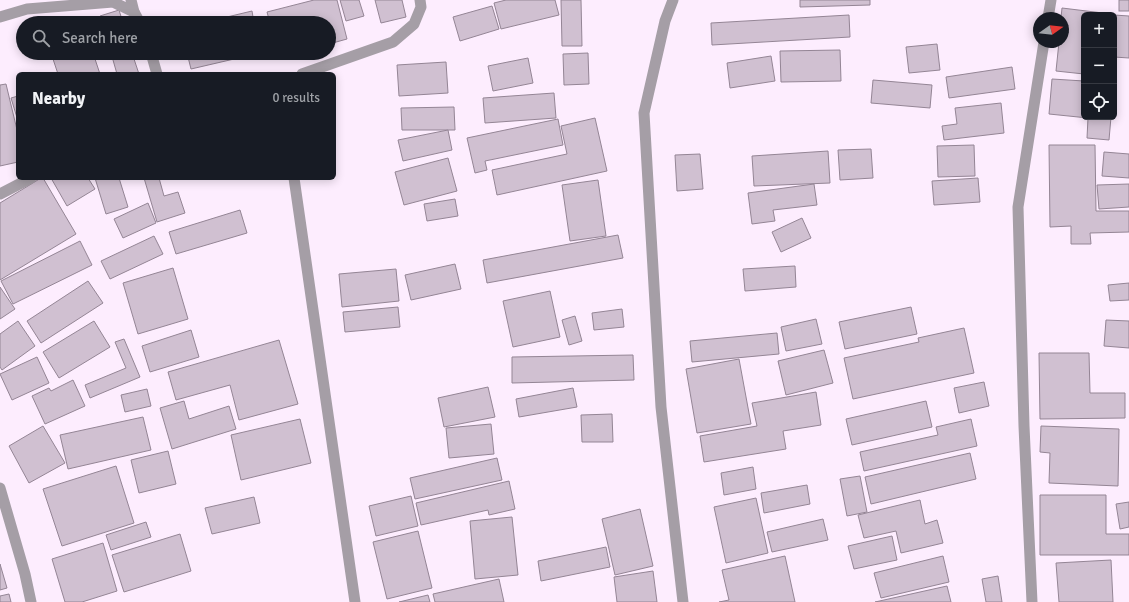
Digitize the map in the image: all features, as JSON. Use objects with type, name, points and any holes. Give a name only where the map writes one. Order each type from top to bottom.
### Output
[{"type":"street","points":[[131,0],[136,16]]},
{"type":"street","points":[[308,72],[393,42],[414,24],[421,7],[420,0]]},
{"type":"street","points":[[673,0],[665,21],[644,113],[661,408],[683,602]]},
{"type":"street","points":[[1049,12],[1051,0]]},
{"type":"street","points":[[0,17],[28,9],[113,2],[134,12]]},
{"type":"street","points":[[1032,602],[1024,426],[1018,207],[1043,48]]},
{"type":"street","points":[[153,60],[156,72]]},
{"type":"street","points":[[0,194],[27,180]]},
{"type":"street","points":[[294,180],[355,602]]},
{"type":"street","points":[[0,488],[25,574],[31,602]]},
{"type":"building","points":[[314,0],[337,0],[347,39],[336,42],[336,16],[268,16],[267,12]]},
{"type":"building","points":[[340,0],[359,0],[364,16],[346,21]]},
{"type":"building","points":[[375,0],[402,0],[406,17],[381,23]]},
{"type":"building","points":[[506,0],[555,0],[559,15],[501,29],[494,3]]},
{"type":"building","points":[[561,0],[581,0],[582,46],[562,46]]},
{"type":"building","points":[[800,0],[870,0],[870,5],[800,7]]},
{"type":"building","points":[[1119,0],[1129,0],[1129,11],[1119,11]]},
{"type":"building","points":[[492,6],[499,29],[460,41],[453,17]]},
{"type":"building","points":[[1062,8],[1095,12],[1081,12],[1081,74],[1056,71],[1058,48],[1069,48],[1069,12],[1062,12]]},
{"type":"building","points":[[119,10],[121,16],[100,16]]},
{"type":"building","points":[[252,11],[253,16],[231,16]]},
{"type":"building","points":[[849,15],[850,37],[712,45],[711,23]]},
{"type":"building","points":[[1117,15],[1129,16],[1129,58],[1117,57]]},
{"type":"building","points":[[937,44],[940,70],[909,73],[906,47]]},
{"type":"building","points":[[840,50],[841,81],[781,82],[780,51]]},
{"type":"building","points":[[588,53],[589,84],[564,85],[563,54]]},
{"type":"building","points":[[771,56],[775,81],[730,88],[727,63]]},
{"type":"building","points":[[528,58],[533,83],[493,91],[488,66]]},
{"type":"building","points":[[53,60],[95,60],[99,72],[57,72]]},
{"type":"building","points":[[113,60],[134,60],[138,72],[116,72]]},
{"type":"building","points":[[189,60],[230,60],[191,69]]},
{"type":"building","points":[[446,62],[448,93],[399,96],[397,65]]},
{"type":"building","points":[[1012,67],[1015,89],[949,98],[946,77]]},
{"type":"building","points":[[1052,79],[1081,81],[1081,117],[1049,114]]},
{"type":"building","points":[[873,80],[932,85],[930,108],[871,103]]},
{"type":"building","points":[[6,84],[16,126],[16,162],[0,166],[0,85]]},
{"type":"building","points":[[554,93],[556,118],[485,123],[483,98]]},
{"type":"building","points":[[16,97],[16,114],[11,98]]},
{"type":"building","points":[[1001,103],[1004,133],[944,140],[942,126],[957,124],[955,108]]},
{"type":"building","points":[[454,107],[455,130],[402,130],[401,108]]},
{"type":"building","points":[[595,118],[607,171],[497,195],[492,170],[567,154],[561,126]]},
{"type":"building","points":[[558,119],[563,145],[485,161],[487,170],[475,173],[467,138]]},
{"type":"building","points":[[1088,120],[1111,120],[1109,140],[1087,138]]},
{"type":"building","points":[[448,130],[452,150],[403,161],[398,140]]},
{"type":"building","points":[[974,145],[975,176],[938,177],[937,146]]},
{"type":"building","points":[[1049,145],[1095,145],[1096,211],[1129,211],[1129,232],[1090,233],[1091,244],[1071,244],[1071,226],[1050,227]]},
{"type":"building","points":[[871,149],[873,178],[840,180],[838,150]]},
{"type":"building","points":[[828,151],[830,183],[754,186],[752,156]]},
{"type":"building","points":[[1104,152],[1129,154],[1129,178],[1102,176]]},
{"type":"building","points":[[700,154],[703,189],[677,191],[675,155]]},
{"type":"building","points":[[448,158],[457,191],[404,205],[395,172]]},
{"type":"building","points":[[978,178],[980,202],[934,205],[932,181]]},
{"type":"building","points":[[38,180],[44,180],[76,234],[0,280],[0,203]]},
{"type":"building","points":[[52,180],[89,180],[95,189],[67,206]]},
{"type":"building","points":[[96,180],[120,180],[128,207],[106,214]]},
{"type":"building","points":[[145,180],[160,180],[164,196],[178,192],[185,213],[157,222]]},
{"type":"building","points":[[598,180],[606,236],[570,241],[562,185]]},
{"type":"building","points":[[814,184],[817,205],[773,210],[775,221],[752,224],[748,193]]},
{"type":"building","points":[[1129,184],[1129,207],[1099,209],[1097,185]]},
{"type":"building","points":[[455,199],[458,216],[427,221],[424,204]]},
{"type":"building","points":[[148,203],[156,223],[123,238],[114,219]]},
{"type":"building","points":[[240,210],[247,233],[176,254],[169,232]]},
{"type":"building","points":[[802,218],[811,238],[781,252],[772,232]]},
{"type":"building","points":[[618,235],[623,258],[487,283],[483,260]]},
{"type":"building","points":[[154,236],[163,254],[110,279],[101,261]]},
{"type":"building","points":[[80,241],[92,265],[13,304],[1,281]]},
{"type":"building","points":[[455,264],[461,289],[411,300],[405,275]]},
{"type":"building","points":[[795,266],[796,287],[745,291],[743,269]]},
{"type":"building","points":[[173,268],[188,319],[138,334],[123,283]]},
{"type":"building","points":[[396,269],[399,301],[342,307],[339,274]]},
{"type":"building","points":[[88,281],[103,303],[41,343],[27,321]]},
{"type":"building","points":[[1129,283],[1129,300],[1110,301],[1108,285]]},
{"type":"building","points":[[0,287],[15,309],[0,319]]},
{"type":"building","points":[[550,291],[560,337],[513,347],[503,301]]},
{"type":"building","points":[[398,307],[400,327],[345,332],[343,312]]},
{"type":"building","points":[[911,307],[917,334],[845,349],[839,322]]},
{"type":"building","points":[[622,309],[624,327],[594,330],[592,313]]},
{"type":"building","points":[[575,316],[582,341],[569,345],[562,320]]},
{"type":"building","points":[[816,319],[822,344],[786,351],[781,327]]},
{"type":"building","points":[[1106,320],[1129,321],[1129,348],[1104,346]]},
{"type":"building","points":[[18,321],[35,346],[2,370],[0,367],[0,334]]},
{"type":"building","points":[[94,321],[110,347],[59,378],[43,352]]},
{"type":"building","points":[[964,328],[974,373],[853,399],[844,358],[919,342],[918,338]]},
{"type":"building","points":[[191,330],[199,357],[150,372],[142,346]]},
{"type":"building","points":[[777,333],[779,354],[692,362],[690,341]]},
{"type":"building","points":[[124,339],[140,377],[90,398],[85,385],[126,368],[115,342]]},
{"type":"building","points":[[279,340],[298,404],[239,420],[230,385],[176,400],[168,372]]},
{"type":"building","points":[[824,350],[833,383],[786,395],[778,361]]},
{"type":"building","points":[[1039,353],[1089,353],[1090,393],[1125,393],[1125,418],[1040,419]]},
{"type":"building","points":[[633,355],[634,380],[512,383],[512,357]]},
{"type":"building","points":[[37,357],[49,383],[12,400],[0,374]]},
{"type":"building","points":[[739,359],[751,424],[697,433],[686,369]]},
{"type":"building","points":[[73,380],[85,406],[45,424],[32,396],[49,388],[51,391]]},
{"type":"building","points":[[984,382],[989,406],[959,413],[954,388]]},
{"type":"building","points":[[488,387],[495,417],[444,427],[438,398]]},
{"type":"building","points":[[573,388],[577,407],[519,417],[516,399]]},
{"type":"building","points":[[147,389],[151,406],[125,412],[121,395]]},
{"type":"building","points":[[816,392],[821,425],[783,431],[786,449],[704,462],[700,436],[757,426],[752,403]]},
{"type":"building","points":[[184,401],[189,419],[229,406],[236,429],[172,449],[160,408]]},
{"type":"building","points":[[926,401],[932,427],[852,445],[846,419]]},
{"type":"building","points":[[612,414],[613,442],[582,442],[581,415]]},
{"type":"building","points":[[143,417],[151,450],[68,469],[60,435]]},
{"type":"building","points":[[300,419],[311,463],[241,480],[231,435]]},
{"type":"building","points":[[971,419],[977,446],[864,471],[860,452],[938,435],[936,427]]},
{"type":"building","points":[[491,424],[494,454],[449,458],[446,428]]},
{"type":"building","points":[[43,426],[65,463],[29,483],[9,446]]},
{"type":"building","points":[[1041,426],[1119,429],[1118,486],[1049,483],[1050,453],[1040,452]]},
{"type":"building","points":[[168,451],[176,484],[139,493],[131,460]]},
{"type":"building","points":[[970,453],[976,479],[871,504],[865,477]]},
{"type":"building","points":[[497,458],[502,480],[415,499],[410,478]]},
{"type":"building","points":[[116,466],[134,523],[62,546],[43,489]]},
{"type":"building","points":[[753,467],[756,489],[724,495],[721,473]]},
{"type":"building","points":[[860,476],[867,512],[847,516],[840,479]]},
{"type":"building","points":[[509,481],[515,509],[489,515],[488,510],[421,525],[416,503]]},
{"type":"building","points":[[807,485],[810,504],[764,513],[761,493]]},
{"type":"building","points":[[1040,495],[1106,495],[1106,534],[1129,534],[1129,555],[1040,555]]},
{"type":"building","points":[[411,496],[418,526],[376,536],[369,506]]},
{"type":"building","points":[[254,497],[260,523],[212,534],[205,508]]},
{"type":"building","points":[[756,498],[768,553],[726,563],[714,507]]},
{"type":"building","points":[[920,500],[925,524],[937,520],[943,543],[901,553],[896,531],[864,538],[858,515]]},
{"type":"building","points":[[1129,502],[1129,527],[1120,529],[1116,504]]},
{"type":"building","points":[[640,509],[653,566],[615,575],[602,519]]},
{"type":"building","points":[[512,517],[518,575],[475,579],[470,521]]},
{"type":"building","points":[[823,519],[828,540],[772,552],[767,532]]},
{"type":"building","points":[[146,522],[151,537],[111,550],[106,535]]},
{"type":"building","points":[[418,531],[432,588],[387,599],[373,542]]},
{"type":"building","points":[[180,534],[191,571],[124,592],[112,555]]},
{"type":"building","points":[[892,536],[897,560],[854,569],[848,546]]},
{"type":"building","points":[[103,543],[117,591],[82,602],[65,602],[52,559]]},
{"type":"building","points":[[606,547],[610,567],[541,581],[538,561]]},
{"type":"building","points":[[785,556],[795,602],[719,602],[729,600],[722,570]]},
{"type":"building","points":[[943,556],[949,582],[881,598],[874,573]]},
{"type":"building","points":[[1111,560],[1113,602],[1059,602],[1056,563]]},
{"type":"building","points":[[0,564],[7,588],[0,590]]},
{"type":"building","points":[[653,571],[657,602],[617,602],[614,577]]},
{"type":"building","points":[[998,576],[1002,602],[986,602],[982,579]]},
{"type":"building","points":[[499,579],[504,602],[435,602],[433,594]]},
{"type":"building","points":[[947,586],[951,602],[875,602]]},
{"type":"building","points":[[9,594],[11,602],[0,602],[0,596]]},
{"type":"building","points":[[428,595],[430,602],[399,602]]}]
